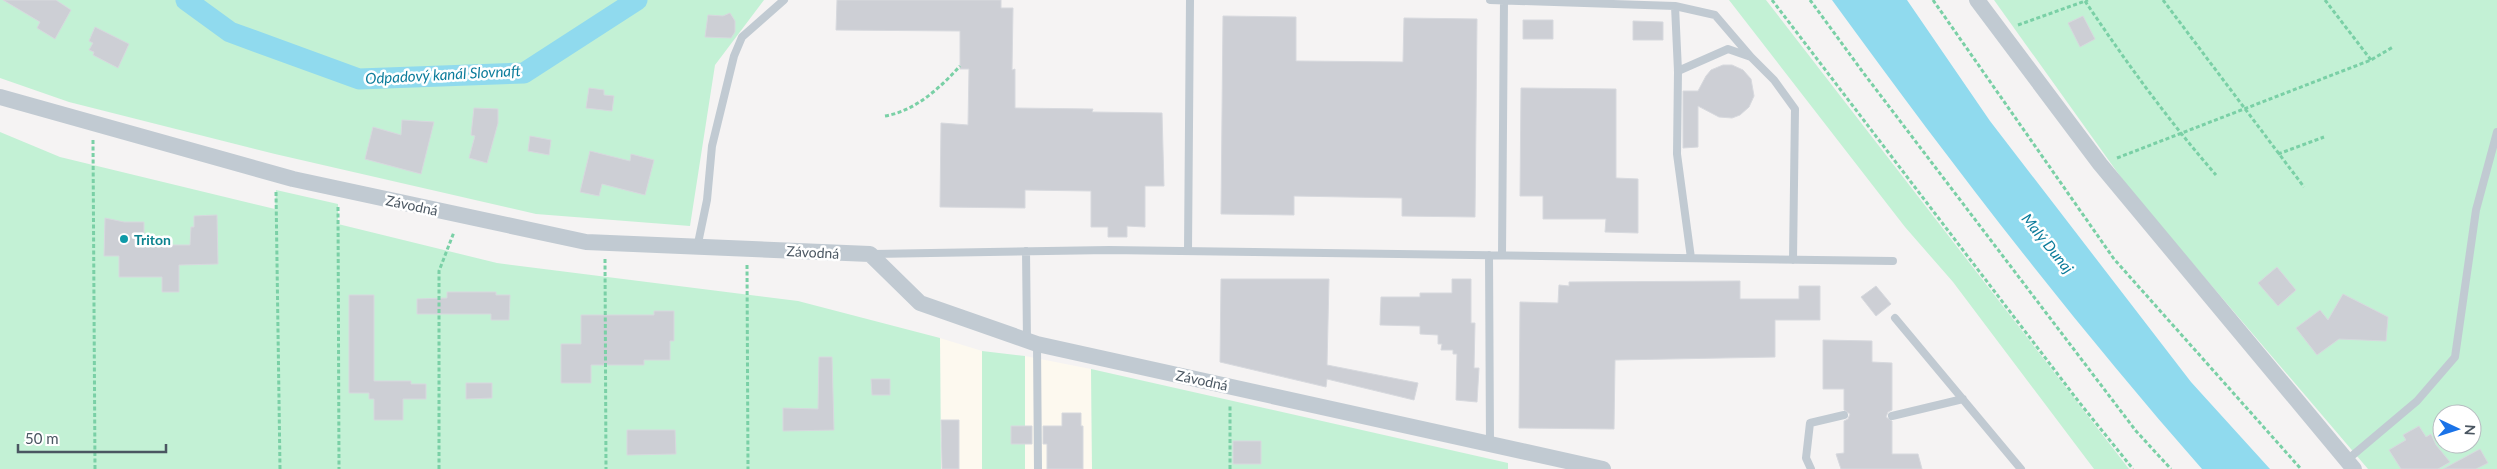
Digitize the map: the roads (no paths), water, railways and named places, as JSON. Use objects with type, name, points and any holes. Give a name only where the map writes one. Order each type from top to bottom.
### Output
[{"type":"street","points":[[1977,0],[2100,164],[2350,465]]},
{"type":"street","name":"Závodná","points":[[0,97],[276,174],[586,242],[870,254],[920,303],[1032,342],[1603,469]]},
{"type":"lane","points":[[697,248],[707,200],[712,146],[734,56],[742,37],[784,0]]},
{"type":"lane","points":[[1188,251],[1190,0]]},
{"type":"lane","points":[[1490,0],[1675,6],[1715,15],[1751,57],[1774,80],[1795,109],[1793,260]]},
{"type":"lane","points":[[1502,255],[1504,0]]},
{"type":"lane","points":[[1675,6],[1678,72],[1677,154],[1691,258]]},
{"type":"lane","points":[[1678,72],[1728,49],[1751,57]]},
{"type":"lane","points":[[2350,465],[2417,401],[2455,357],[2476,210],[2497,132]]},
{"type":"lane","points":[[1026,251],[1038,469]]},
{"type":"lane","points":[[870,254],[1026,251],[1188,251],[1893,261]]},
{"type":"lane","points":[[1489,255],[1490,444]]},
{"type":"lane","points":[[1895,318],[2021,469]]},
{"type":"lane","points":[[1892,416],[1963,399]]},
{"type":"lane","points":[[1811,469],[1806,458],[1810,424],[1844,415]]},
{"type":"water","name":"Malý Dunaj","points":[[1832,0],[1907,0],[1990,121],[2191,382],[2270,469],[2202,469],[2058,298],[1966,180]]},
{"type":"waterway","name":"Odpadový kanál Slovnaft","points":[[186,0],[230,32],[359,79],[524,73],[637,0]]},
{"type":"place","name":"Triton","points":[[124,239]]}]
